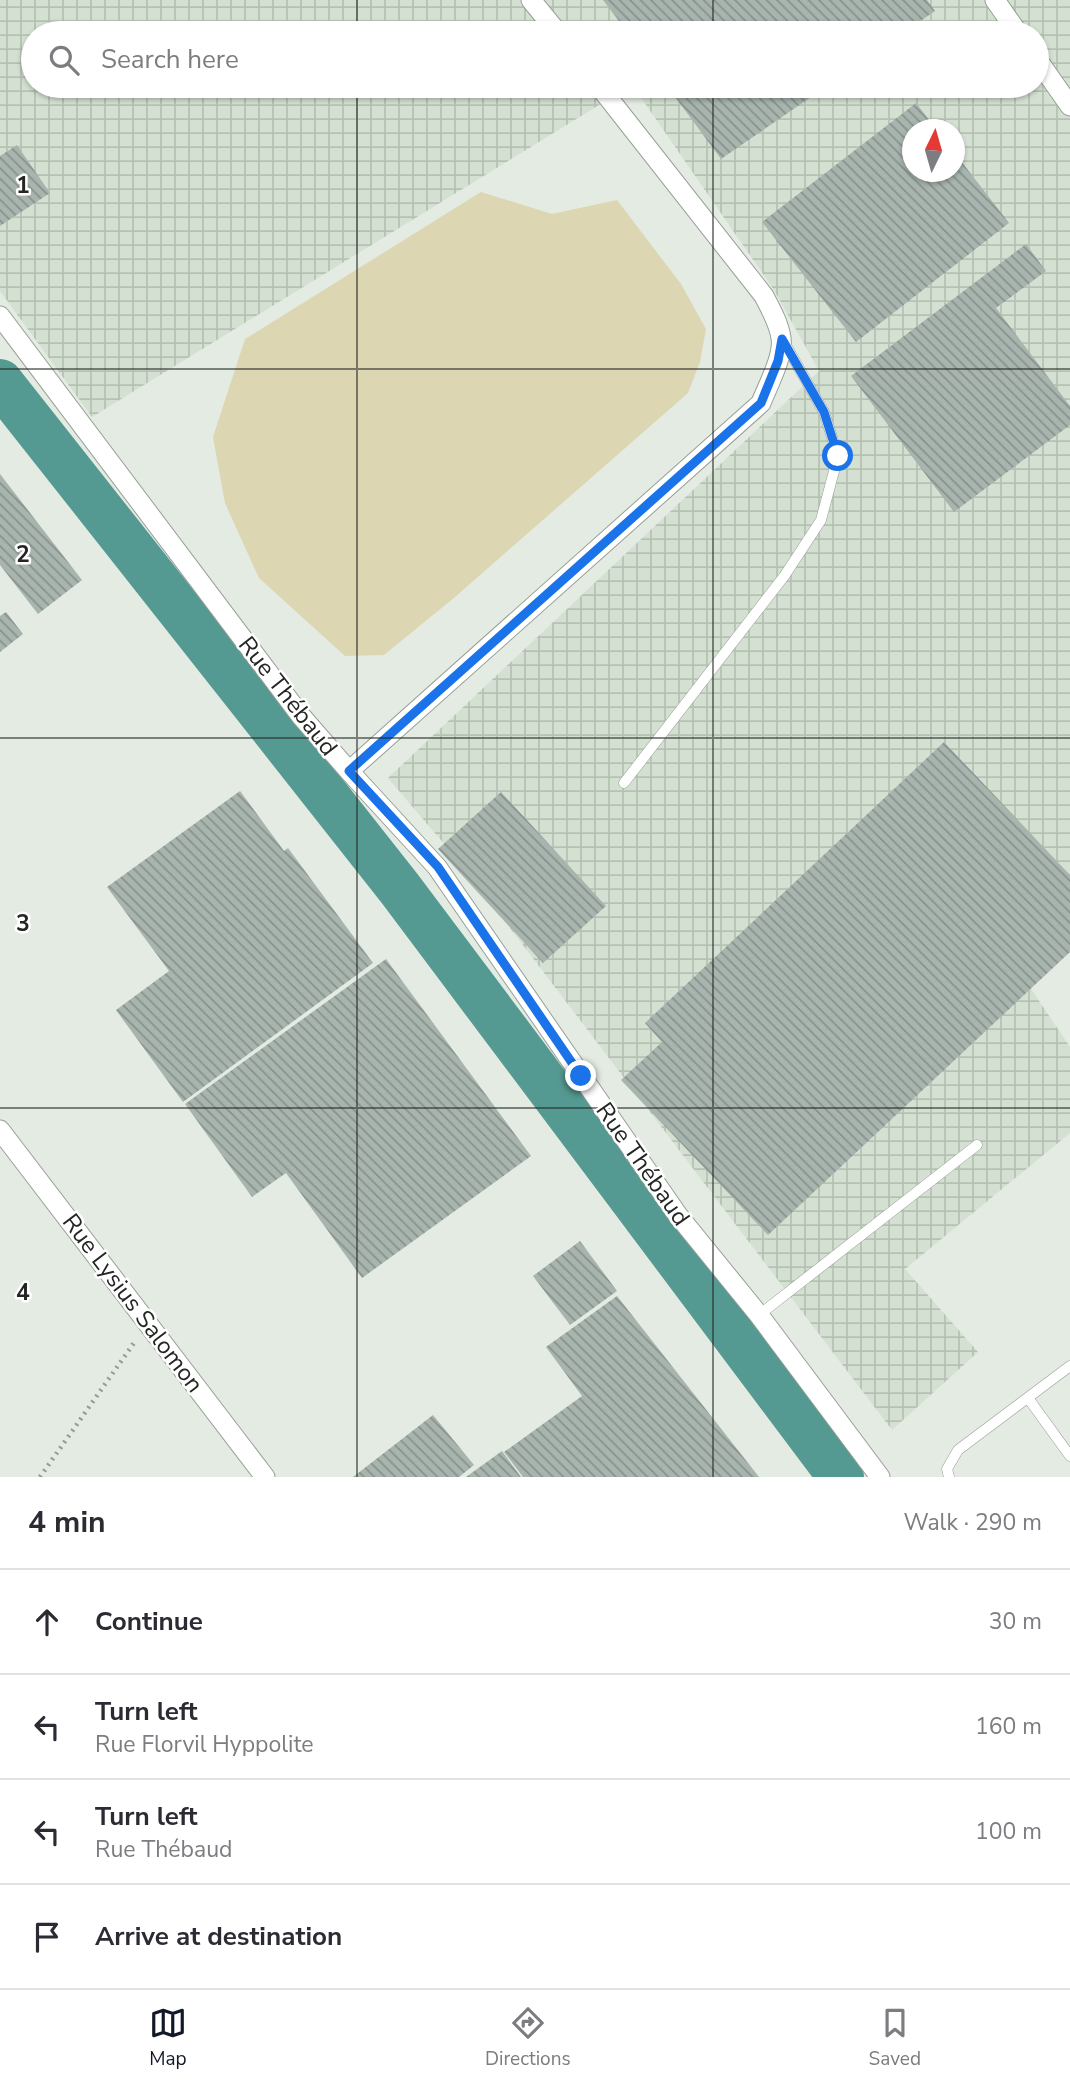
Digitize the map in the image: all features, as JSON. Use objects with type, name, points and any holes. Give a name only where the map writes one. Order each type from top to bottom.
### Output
[{"type":"street","points":[[531,0],[548,21]]},
{"type":"street","points":[[995,0],[1010,21]]},
{"type":"street","points":[[1049,76],[1070,106]]},
{"type":"street","points":[[349,771],[761,403],[778,361],[782,339],[764,296],[608,98]]},
{"type":"street","name":"Rue Thébaud","points":[[0,316],[301,716],[438,867],[677,1213],[759,1315],[880,1477]]},
{"type":"street","name":"Rue Lysius Salomon","points":[[0,1130],[265,1477]]},
{"type":"lane","points":[[624,783],[785,575],[821,520],[838,456],[824,412],[782,339]]},
{"type":"lane","points":[[759,1315],[977,1145]]},
{"type":"lane","points":[[948,1477],[947,1469],[958,1450],[1070,1366]]},
{"type":"lane","points":[[1028,1398],[1070,1456]]},
{"type":"path","points":[[40,1477],[147,1323]]},
{"type":"shaded area","points":[[0,0],[1070,0],[1070,930],[1021,974],[1070,1047],[1070,1133],[905,1269],[978,1352],[892,1430],[462,865],[388,778],[819,371],[774,290],[641,98],[1049,98],[1049,21],[21,21],[21,98],[610,98],[92,417],[0,291]]},
{"type":"shaded area","points":[[481,192],[552,214],[617,200],[681,284],[706,329],[700,362],[688,393],[455,597],[384,655],[345,656],[259,578],[225,503],[213,437],[245,339]]},
{"type":"building","points":[[603,0],[927,0],[935,11],[920,21],[619,21]]},
{"type":"building","points":[[676,98],[810,98],[721,159]]},
{"type":"building","points":[[916,103],[928,119],[902,119],[902,182],[965,182],[965,166],[1009,223],[856,342],[762,222]]},
{"type":"building","points":[[17,145],[50,193],[0,226],[0,156]]},
{"type":"building","points":[[1026,244],[1046,271],[996,308],[1070,406],[1070,425],[954,512],[851,376]]},
{"type":"building","points":[[0,474],[82,580],[38,614],[0,565]]},
{"type":"building","points":[[6,612],[23,634],[0,652],[0,616]]},
{"type":"building","points":[[944,742],[1070,875],[1070,952],[768,1235],[621,1080],[662,1042],[645,1023]]},
{"type":"building","points":[[240,791],[284,851],[288,848],[373,963],[183,1102],[116,1010],[169,971],[107,887]]},
{"type":"building","points":[[501,792],[606,906],[543,963],[438,849]]},
{"type":"building","points":[[386,959],[531,1156],[362,1278],[286,1173],[252,1197],[185,1104]]},
{"type":"building","points":[[580,1241],[617,1291],[570,1325],[533,1276]]},
{"type":"building","points":[[617,1296],[759,1477],[523,1477],[504,1452],[582,1396],[546,1347]]},
{"type":"building","points":[[433,1415],[474,1465],[459,1477],[353,1477]]},
{"type":"building","points":[[502,1451],[521,1477],[466,1477]]},
{"type":"waterway","points":[[0,382],[400,889],[841,1477]]},
{"type":"route","points":[[581,1076],[438,867],[349,771],[761,403],[778,361],[782,339],[824,412],[838,456]]}]
